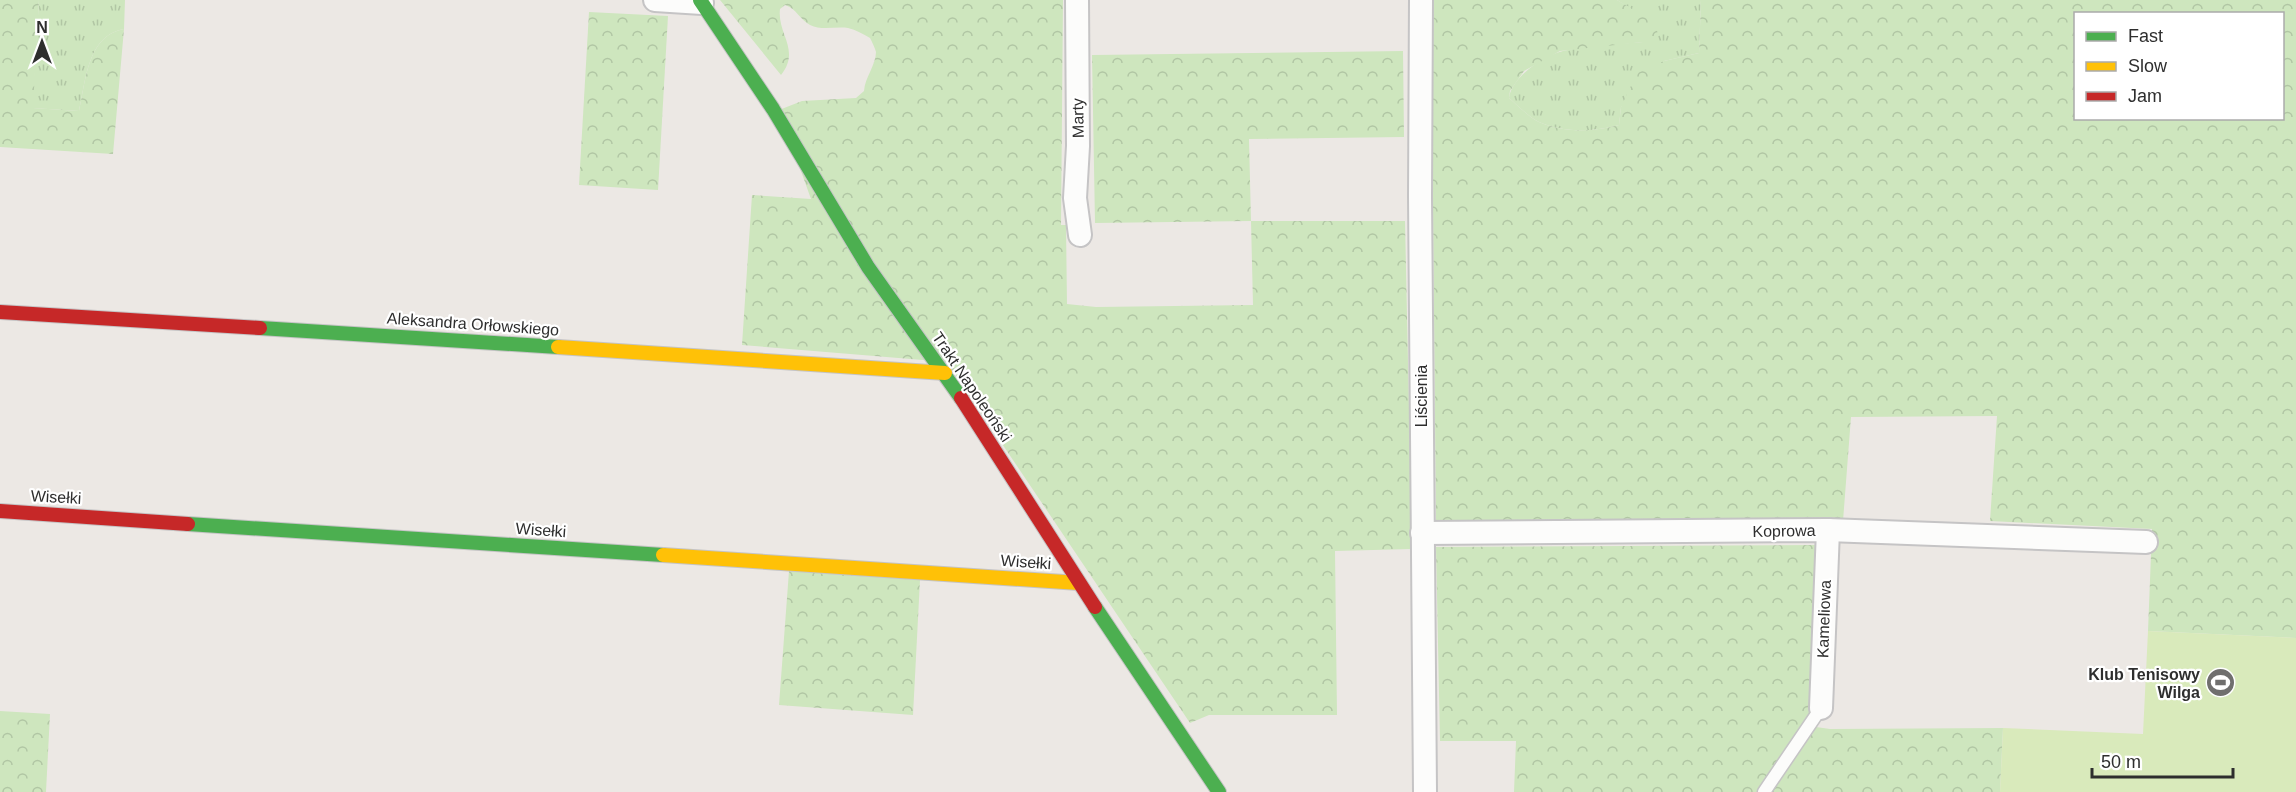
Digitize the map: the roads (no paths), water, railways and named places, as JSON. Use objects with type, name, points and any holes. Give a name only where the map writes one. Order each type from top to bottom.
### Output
[{"type":"street","points":[[655,0],[701,1]]},
{"type":"street","name":"Marty","points":[[1077,0],[1078,146],[1075,198],[1080,235]]},
{"type":"street","name":"Liścienia","points":[[1420,0],[1425,792]]},
{"type":"street","name":"Trakt Napoleoński","points":[[701,1],[773,109],[868,267],[945,373],[1079,583],[1219,792]]},
{"type":"street","name":"Aleksandra Orłowskiego","points":[[0,312],[945,373]]},
{"type":"street","name":"Wisełki","points":[[0,511],[1079,583]]},
{"type":"street","name":"Koprowa","points":[[1422,533],[1828,530],[2146,543]]},
{"type":"street","name":"Kameliowa","points":[[1821,708],[1828,530]]},
{"type":"lane","points":[[1764,792],[1821,708]]},
{"type":"place","name":"Klub Tenisowy Wilga","points":[[2221,683]]}]
